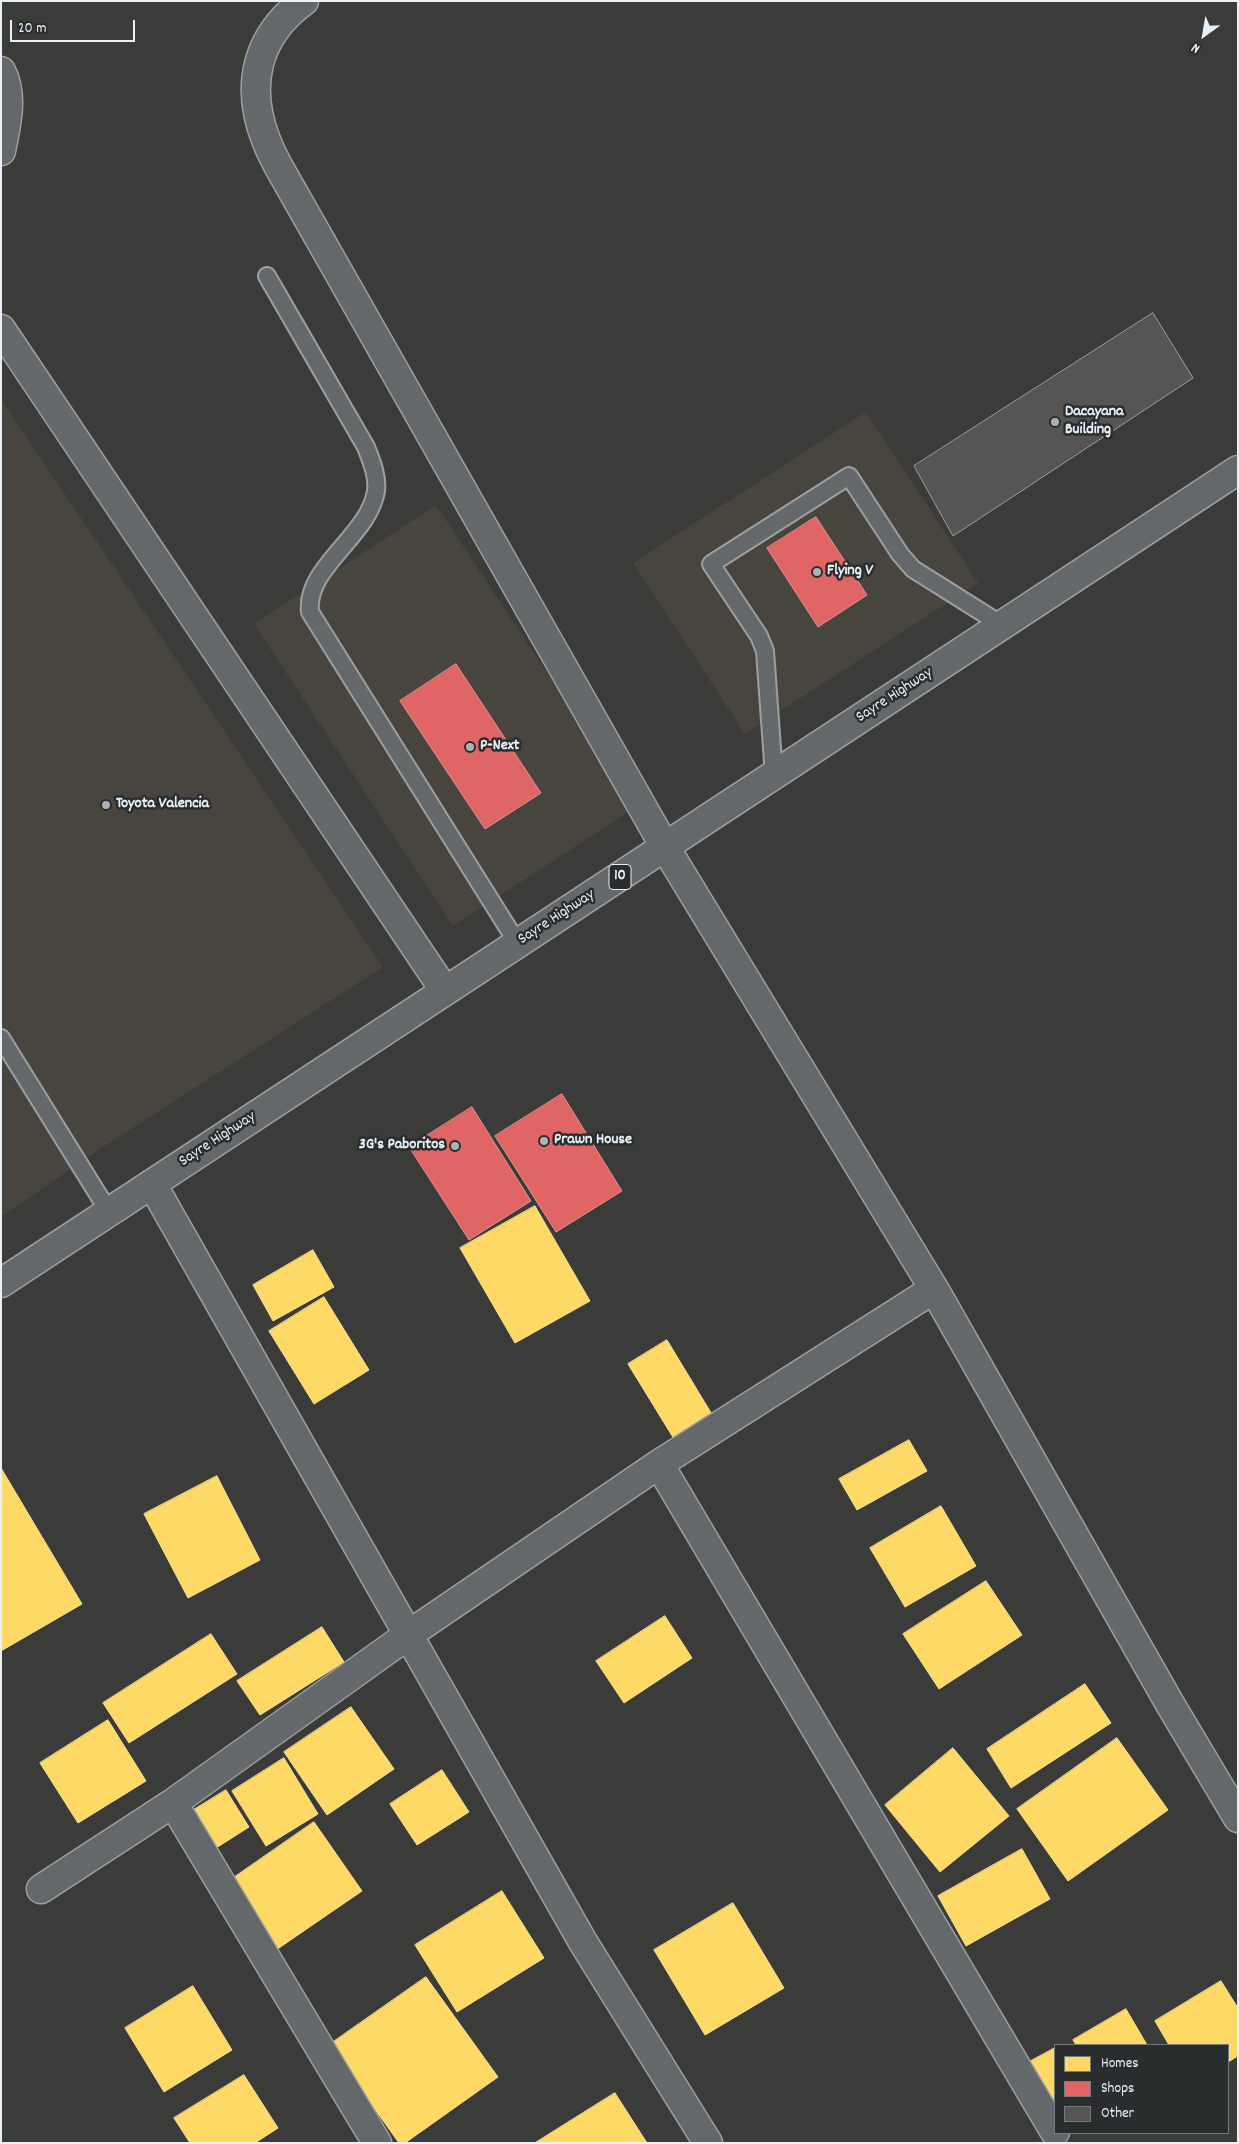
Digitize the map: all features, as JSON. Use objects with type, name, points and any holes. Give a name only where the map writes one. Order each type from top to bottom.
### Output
[{"type":"main road","points":[[304,1],[293,9],[268,39],[256,72],[256,105],[266,141],[285,178],[666,847],[934,1289],[1165,1696],[1238,1818]]},
{"type":"main road","points":[[1,71],[4,77],[8,112],[1,151]]},
{"type":"main road","points":[[1,329],[445,991]]},
{"type":"main road","name":"Sayre Highway","points":[[1,1283],[1238,470]]},
{"type":"main road","points":[[152,1184],[583,1942],[708,2143]]},
{"type":"main road","points":[[41,1889],[173,1803],[408,1635],[659,1464],[934,1289]]},
{"type":"main road","points":[[659,1464],[1054,2129]]},
{"type":"main road","points":[[173,1803],[377,2143]]},
{"type":"lane","points":[[267,276],[366,446],[374,469],[376,490],[371,509],[315,584],[308,599],[310,612],[518,944]]},
{"type":"lane","points":[[774,776],[765,651],[759,636],[711,564],[849,476],[900,554],[913,569],[1002,625]]},
{"type":"lane","points":[[1,1038],[109,1212]]},
{"type":"shaded area","points":[[1,399],[383,967],[103,1147],[1,1217]]},
{"type":"shaded area","points":[[866,412],[978,583],[745,734],[633,563]]},
{"type":"shaded area","points":[[436,505],[636,807],[453,926],[254,624]]},
{"type":"building: Homes","points":[[535,1206],[590,1301],[515,1343],[460,1248]]},
{"type":"building: Homes","points":[[313,1250],[334,1287],[273,1321],[253,1285]]},
{"type":"building: Homes","points":[[324,1297],[369,1370],[314,1404],[269,1331]]},
{"type":"building: Homes","points":[[667,1340],[713,1416],[674,1439],[628,1364]]},
{"type":"building: Homes","points":[[909,1440],[927,1471],[857,1510],[839,1479]]},
{"type":"building: Homes","points":[[1,1468],[82,1604],[1,1651]]},
{"type":"building: Homes","points":[[217,1476],[260,1560],[188,1598],[144,1514]]},
{"type":"building: Homes","points":[[941,1506],[976,1566],[905,1607],[870,1548]]},
{"type":"building: Homes","points":[[986,1581],[1022,1635],[939,1689],[903,1634]]},
{"type":"building: Homes","points":[[665,1616],[692,1658],[624,1703],[596,1661]]},
{"type":"building: Homes","points":[[322,1627],[344,1662],[260,1715],[237,1681]]},
{"type":"building: Homes","points":[[211,1634],[237,1674],[129,1743],[103,1703]]},
{"type":"building: Homes","points":[[1085,1684],[1111,1723],[1011,1788],[987,1749]]},
{"type":"building: Homes","points":[[351,1707],[394,1769],[327,1815],[284,1752]]},
{"type":"building: Homes","points":[[108,1720],[146,1781],[78,1823],[40,1763]]},
{"type":"building: Homes","points":[[1117,1738],[1168,1810],[1068,1881],[1017,1809]]},
{"type":"building: Homes","points":[[953,1748],[1009,1816],[940,1872],[885,1805]]},
{"type":"building: Homes","points":[[284,1758],[318,1814],[266,1846],[232,1791]]},
{"type":"building: Homes","points":[[442,1770],[469,1812],[417,1845],[390,1804]]},
{"type":"building: Homes","points":[[226,1790],[249,1827],[216,1848],[192,1811]]},
{"type":"building: Homes","points":[[314,1822],[362,1891],[276,1950],[229,1881]]},
{"type":"building: Homes","points":[[1022,1849],[1050,1899],[966,1946],[938,1896]]},
{"type":"building: Homes","points":[[502,1891],[544,1958],[457,2012],[415,1945]]},
{"type":"building: Homes","points":[[733,1903],[784,1988],[705,2035],[654,1950]]},
{"type":"building: Homes","points":[[426,1977],[498,2077],[405,2143],[399,2143],[329,2045]]},
{"type":"building: Homes","points":[[1221,1981],[1238,2008],[1238,2056],[1229,2061],[1229,2044],[1168,2044],[1155,2021]]},
{"type":"building: Homes","points":[[193,1986],[232,2050],[164,2092],[125,2028]]},
{"type":"building: Homes","points":[[1126,2009],[1146,2044],[1075,2044],[1073,2040]]},
{"type":"building: Homes","points":[[1054,2049],[1054,2105],[1029,2062]]},
{"type":"building: Homes","points":[[244,2075],[278,2128],[255,2143],[190,2143],[174,2118]]},
{"type":"building: Homes","points":[[615,2093],[647,2143],[535,2143]]},
{"type":"building: Shops","name":"Flying V","points":[[816,517],[867,595],[818,627],[767,548]]},
{"type":"building: Shops","name":"P-Next","points":[[456,664],[541,793],[485,829],[400,701]]},
{"type":"building: Shops","points":[[562,1094],[622,1191],[556,1232],[495,1136]]},
{"type":"building: Shops","points":[[472,1107],[531,1201],[469,1240],[409,1147]]},
{"type":"building: Other","name":"Dacayana Building","points":[[1153,313],[1193,378],[953,536],[914,466]]},
{"type":"place","name":"Dacayana Building","points":[[1055,422]]},
{"type":"place","name":"Flying V","points":[[817,572]]},
{"type":"place","name":"P-Next","points":[[470,747]]},
{"type":"place","name":"Toyota Valencia","points":[[106,805]]},
{"type":"place","name":"Prawn House","points":[[544,1141]]},
{"type":"place","name":"3G's Paboritos","points":[[455,1146]]}]
